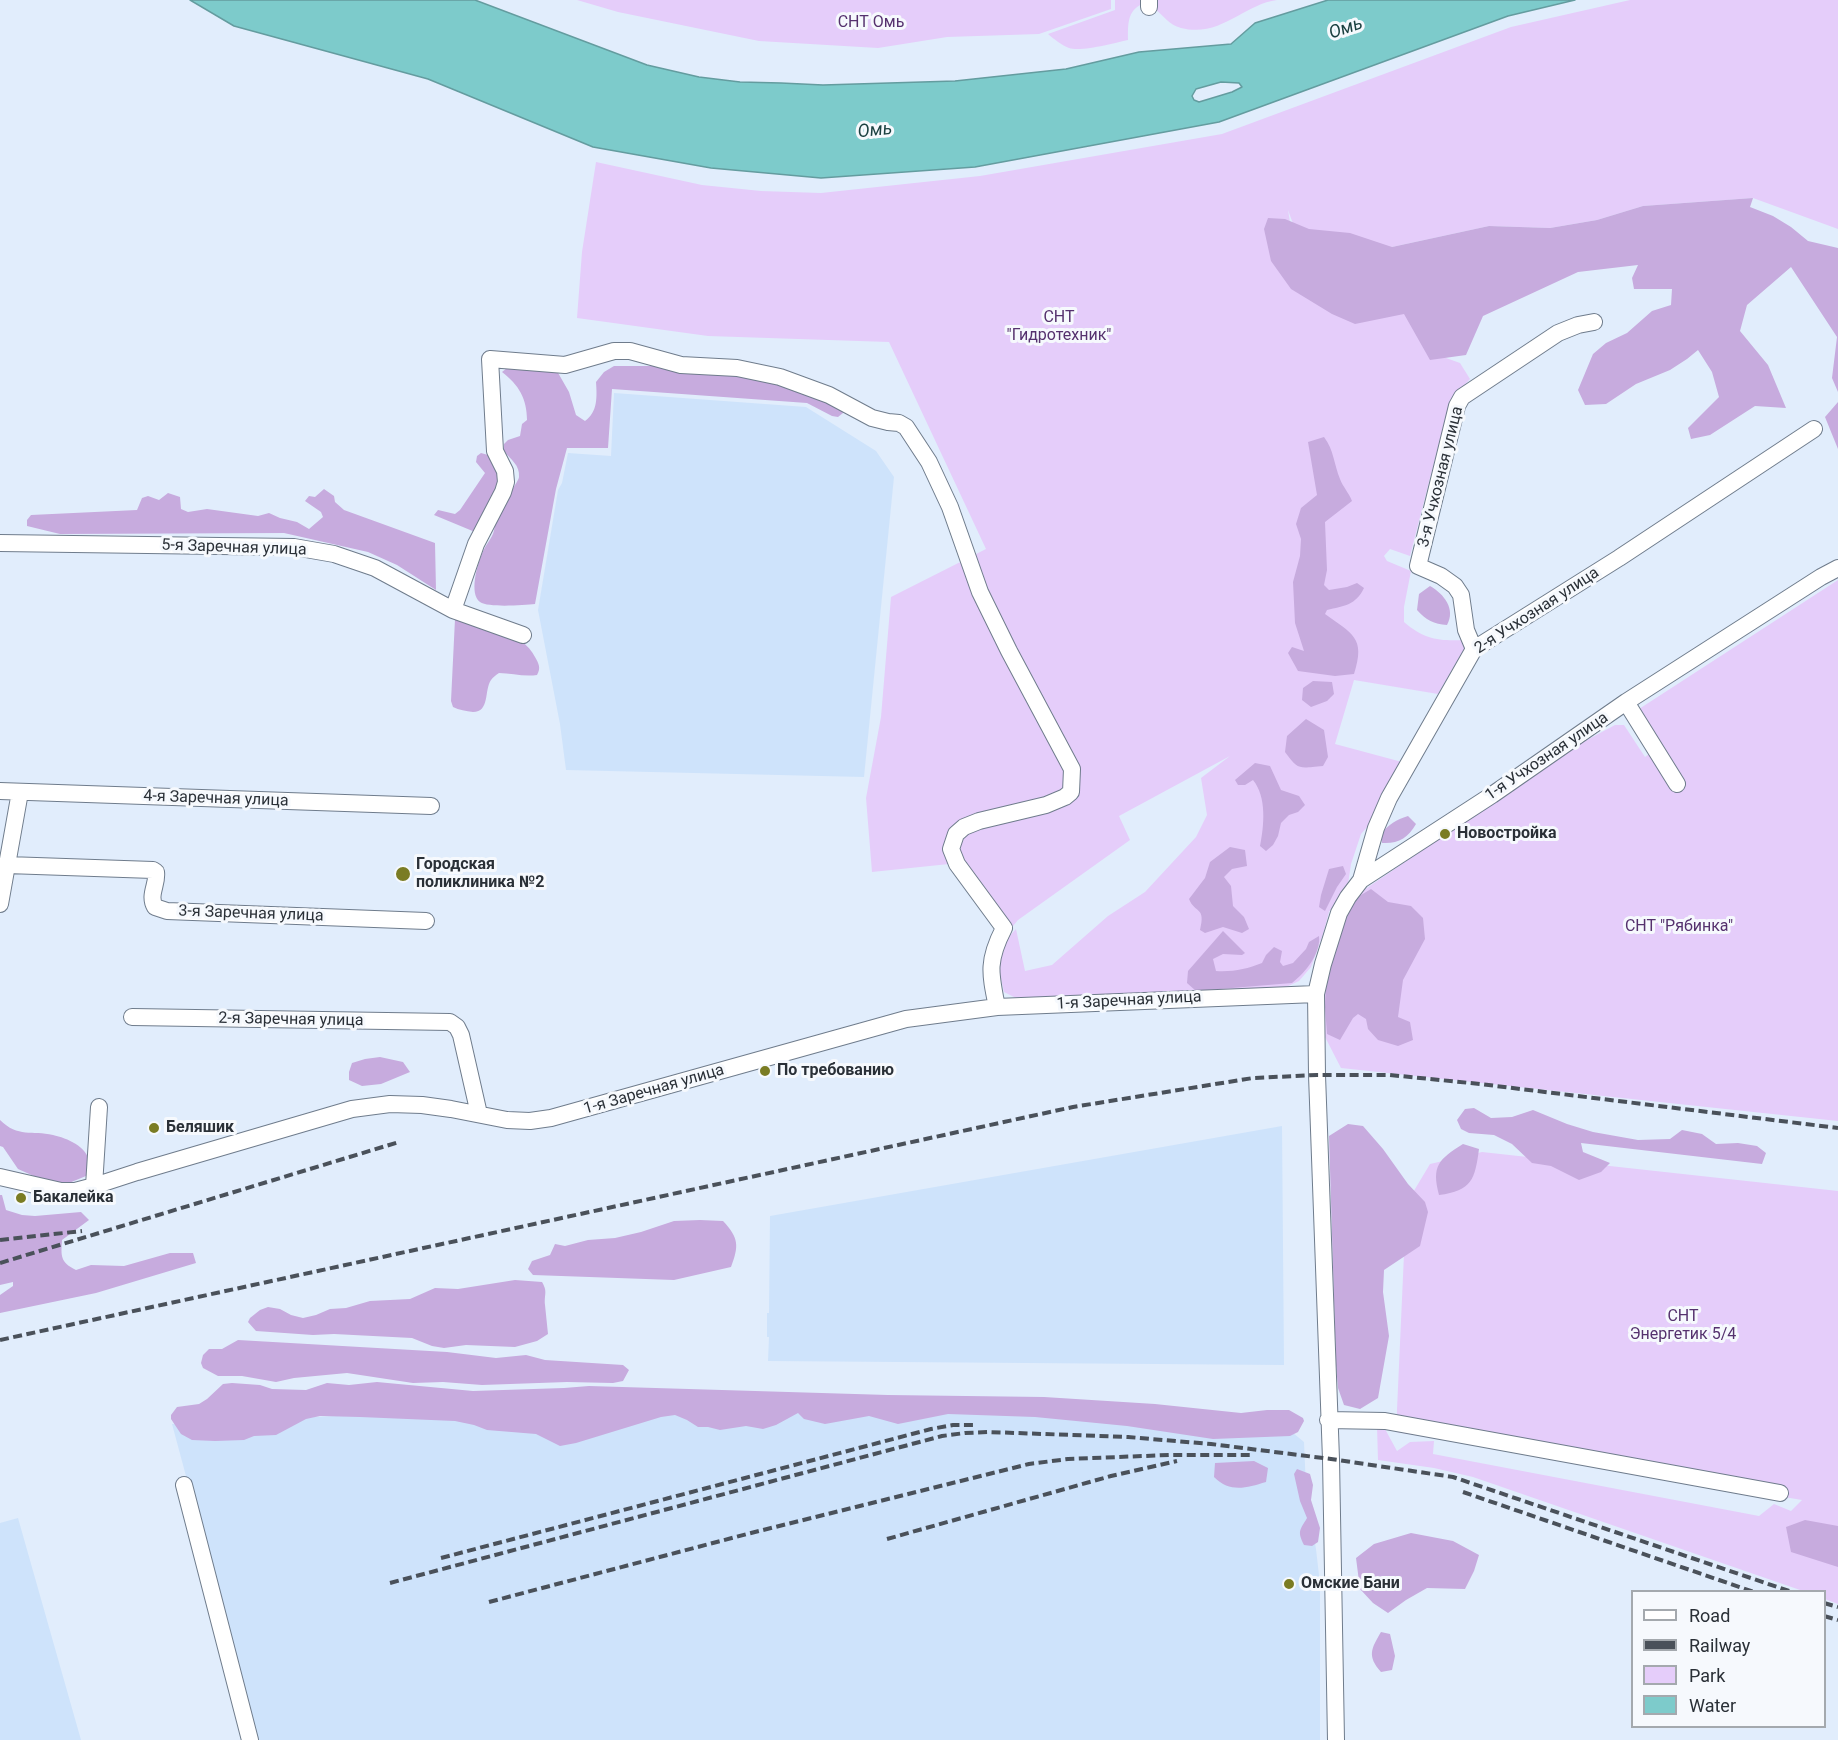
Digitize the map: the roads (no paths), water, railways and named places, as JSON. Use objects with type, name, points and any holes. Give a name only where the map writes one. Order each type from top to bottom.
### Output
[{"type":"street","name":"3-я Учхозная улица","points":[[1474,649],[1466,630],[1461,595],[1455,586],[1442,576],[1418,566],[1456,406],[1462,397],[1558,333],[1578,325],[1594,322]]},
{"type":"street","points":[[453,610],[476,544],[506,482],[505,471],[495,451],[490,359],[566,365],[583,361],[591,356],[614,351],[630,351],[681,365],[737,368],[780,377],[829,395],[872,418],[899,423],[906,427],[929,462],[946,498],[980,592],[1072,769],[1071,792],[1065,797],[1046,805],[979,821],[964,827],[956,834],[953,842],[951,849],[957,864],[1004,928],[992,956],[991,976],[997,1007]]},
{"type":"street","name":"2-я Учхозная улица","points":[[1361,880],[1376,828],[1389,798],[1474,649],[1619,558],[1814,429]]},
{"type":"street","name":"5-я Заречная улица","points":[[0,543],[294,547],[334,554],[375,568],[453,610],[523,635]]},
{"type":"street","name":"1-я Учхозная улица","points":[[1336,1740],[1331,1459],[1317,1075],[1317,994],[1323,964],[1339,913],[1361,880],[1492,795],[1626,702],[1838,568]]},
{"type":"street","points":[[1626,702],[1677,784]]},
{"type":"street","name":"4-я Заречная улица","points":[[0,791],[431,806]]},
{"type":"street","points":[[0,904],[20,792]]},
{"type":"street","name":"3-я Заречная улица","points":[[7,865],[153,870],[157,876],[152,903],[154,907],[167,911],[426,921]]},
{"type":"street","name":"1-я Заречная улица","points":[[0,1177],[61,1191],[75,1191],[352,1109],[390,1104],[422,1105],[507,1120],[530,1121],[551,1118],[906,1019],[997,1007],[1317,994]]},
{"type":"street","name":"2-я Заречная улица","points":[[132,1017],[450,1022],[458,1028],[461,1035],[479,1114]]},
{"type":"street","points":[[94,1186],[99,1107]]},
{"type":"street","points":[[1328,1420],[1385,1421],[1780,1493]]},
{"type":"street","points":[[184,1485],[250,1740]]},
{"type":"water","name":"Омь","points":[[190,0],[475,0],[647,65],[699,77],[740,82],[823,85],[955,81],[1066,69],[1139,52],[1231,44],[1255,23],[1328,0],[1575,0],[1508,16],[1219,122],[975,167],[821,178],[711,168],[593,147],[428,79],[234,26]],"holes":[[[1221,82],[1239,83],[1242,87],[1232,92],[1199,102],[1192,96],[1196,89]]]},
{"type":"railway","points":[[0,1340],[1073,1107],[1253,1078],[1390,1075],[1838,1128]]},
{"type":"railway","points":[[0,1263],[399,1142]]},
{"type":"railway","points":[[0,1240],[82,1231]]},
{"type":"railway","points":[[441,1558],[931,1429],[953,1425],[973,1425]]},
{"type":"railway","points":[[390,1583],[942,1436],[988,1432],[1128,1437],[1211,1444],[1453,1477],[1786,1590]]},
{"type":"railway","points":[[489,1602],[747,1534],[1029,1464],[1068,1459],[1169,1455],[1252,1455]]},
{"type":"railway","points":[[887,1539],[1111,1476],[1177,1461]]},
{"type":"railway","points":[[1463,1492],[1748,1590]]},
{"type":"railway","points":[[1826,1604],[1838,1607]]},
{"type":"railway","points":[[1826,1617],[1838,1620]]},
{"type":"place","name":"Новостройка","points":[[1445,834]]},
{"type":"place","name":"Городская поликлиника №2","points":[[403,874]]},
{"type":"place","name":"По требованию","points":[[765,1071]]},
{"type":"place","name":"Беляшик","points":[[154,1128]]},
{"type":"place","name":"Бакалейка","points":[[21,1198]]},
{"type":"place","name":"Омские Бани","points":[[1289,1584]]},
{"type":"park label","name":"СНТ Омь","points":[[871,23]]},
{"type":"park label","name":"СНТ \"Гидротехник\"","points":[[1059,327]]},
{"type":"park label","name":"СНТ \"Рябинка\"","points":[[1679,927]]},
{"type":"park label","name":"СНТ Энергетик 5/4","points":[[1683,1326]]}]
